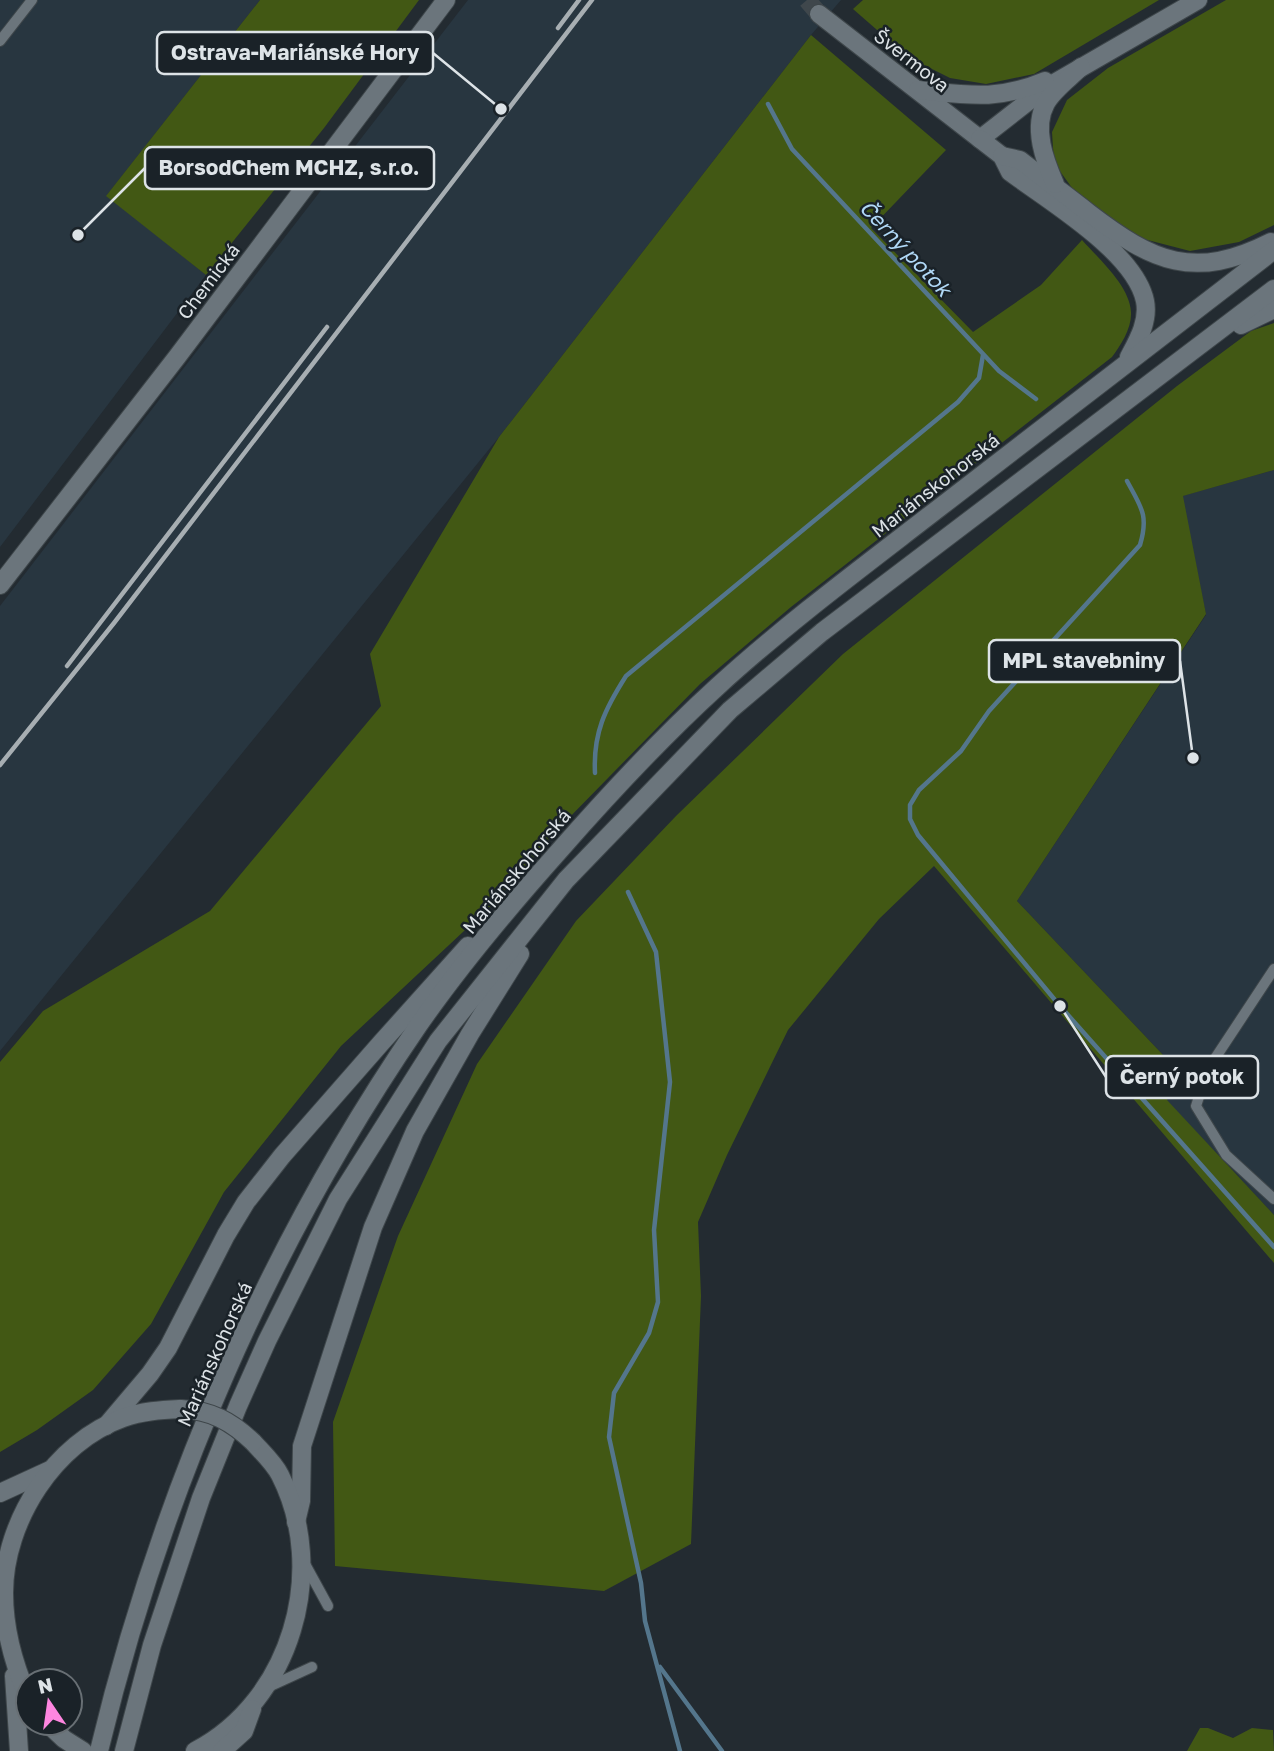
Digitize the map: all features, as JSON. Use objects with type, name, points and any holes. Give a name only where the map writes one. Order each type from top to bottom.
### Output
[{"type":"main road","name":"Chemická","points":[[0,585],[177,357],[446,0]]},
{"type":"main road","points":[[980,139],[1044,89],[1198,0]]},
{"type":"main road","name":"Švermova","points":[[819,14],[1002,156]]},
{"type":"main road","points":[[917,90],[981,96],[1001,94],[1024,90],[1081,66]]},
{"type":"main road","points":[[1056,187],[1043,153],[1042,113],[1052,96],[1081,66]]},
{"type":"main road","points":[[1002,156],[1020,160],[1124,240],[1146,252],[1173,260],[1217,262],[1274,241]]},
{"type":"main road","points":[[1002,156],[1010,172],[1103,241],[1133,273],[1145,300],[1145,317],[1142,332],[1126,363]]},
{"type":"main road","name":"Mariánskohorská","points":[[99,1751],[127,1640],[177,1492],[246,1328],[322,1179],[419,1025],[509,908],[609,794],[716,687],[804,613],[1274,250]]},
{"type":"main road","points":[[124,1751],[152,1646],[201,1498],[238,1406],[267,1341],[338,1199],[438,1041],[566,880],[730,710],[802,650],[1274,289]]},
{"type":"main road","points":[[1206,341],[1274,309]]},
{"type":"main road","points":[[296,1522],[301,1501],[302,1446],[373,1227],[415,1131],[470,1034],[566,880]]},
{"type":"main road","points":[[106,1426],[168,1348],[226,1235],[282,1156],[452,962],[509,908]]},
{"type":"main road","points":[[19,1667],[3,1612],[8,1558],[26,1509],[50,1470],[71,1450],[106,1426],[141,1413],[181,1409],[206,1411],[240,1430],[280,1475],[296,1522],[302,1559],[301,1591],[285,1654],[259,1696],[244,1731],[222,1751]]},
{"type":"main road","points":[[0,1493],[50,1470]]},
{"type":"main road","points":[[11,1644],[19,1751]]},
{"type":"main road","points":[[195,1751],[225,1731],[259,1696]]},
{"type":"main road","points":[[62,1737],[83,1751]]},
{"type":"lane","points":[[0,41],[32,0]]},
{"type":"lane","points":[[1274,970],[1209,1069],[1196,1106],[1226,1155],[1274,1199]]},
{"type":"lane","points":[[302,1559],[328,1606]]},
{"type":"lane","points":[[259,1696],[312,1667]]},
{"type":"shaded area","points":[[0,0],[260,0],[107,195],[206,275],[0,547]]},
{"type":"shaded area","points":[[468,0],[841,0],[499,437],[0,1051],[0,606]]},
{"type":"shaded area","points":[[1274,470],[1274,1215],[1166,1100],[1183,1076],[1017,901],[1206,615],[1182,496]]},
{"type":"green space","points":[[260,0],[419,0],[324,128],[206,275],[106,196]]},
{"type":"green space","points":[[863,0],[1159,0],[1034,74],[986,84],[950,78],[908,57],[853,9]]},
{"type":"green space","points":[[1226,0],[1274,0],[1274,225],[1239,242],[1190,251],[1136,237],[1075,192],[1054,163],[1052,132],[1067,100],[1108,68]]},
{"type":"green space","points":[[811,35],[946,150],[871,228],[973,332],[1041,285],[1082,240],[1112,273],[1129,302],[1131,318],[1122,342],[1112,357],[791,607],[700,684],[563,824],[495,902],[341,1046],[224,1192],[151,1324],[93,1390],[37,1430],[0,1452],[0,1062],[43,1011],[210,911],[381,706],[370,654],[499,437]]},
{"type":"green space","points":[[1274,323],[1274,470],[1183,496],[1206,614],[1017,901],[1183,1076],[1167,1100],[1274,1215],[1274,1263],[934,866],[879,919],[788,1030],[727,1155],[698,1222],[701,1296],[691,1544],[604,1591],[335,1566],[333,1422],[398,1236],[477,1064],[576,921],[676,816],[843,654],[1177,386],[1251,331]]},
{"type":"green space","points":[[1200,1728],[1208,1728],[1233,1738],[1252,1728],[1273,1730],[1274,1751],[1187,1751]]},
{"type":"waterway","name":"Černý potok","points":[[768,104],[792,149],[999,371],[1036,399]]},
{"type":"waterway","points":[[595,773],[598,733],[612,699],[626,676],[958,402],[979,378],[983,355]]},
{"type":"waterway","name":"Černý potok","points":[[1127,481],[1144,518],[1140,545],[989,711],[961,751],[919,790],[910,805],[910,819],[918,835],[1060,1006],[1274,1247]]},
{"type":"waterway","points":[[628,892],[656,952],[670,1082],[654,1230],[658,1302],[649,1333],[614,1393],[609,1437],[641,1583],[645,1621],[680,1751]]},
{"type":"waterway","points":[[660,1667],[722,1751]]},
{"type":"tunnel","points":[[807,0],[819,14]]},
{"type":"railway","points":[[558,28],[579,0]]},
{"type":"railway","points":[[0,765],[114,623],[592,0]]},
{"type":"railway","points":[[67,666],[327,327]]},
{"type":"place","name":"Ostrava-Mariánské Hory","points":[[501,109]]},
{"type":"place","name":"BorsodChem MCHZ, s.r.o.","points":[[78,235]]},
{"type":"place","name":"MPL stavebniny","points":[[1193,758]]},
{"type":"place","name":"Černý potok","points":[[1060,1006]]}]
